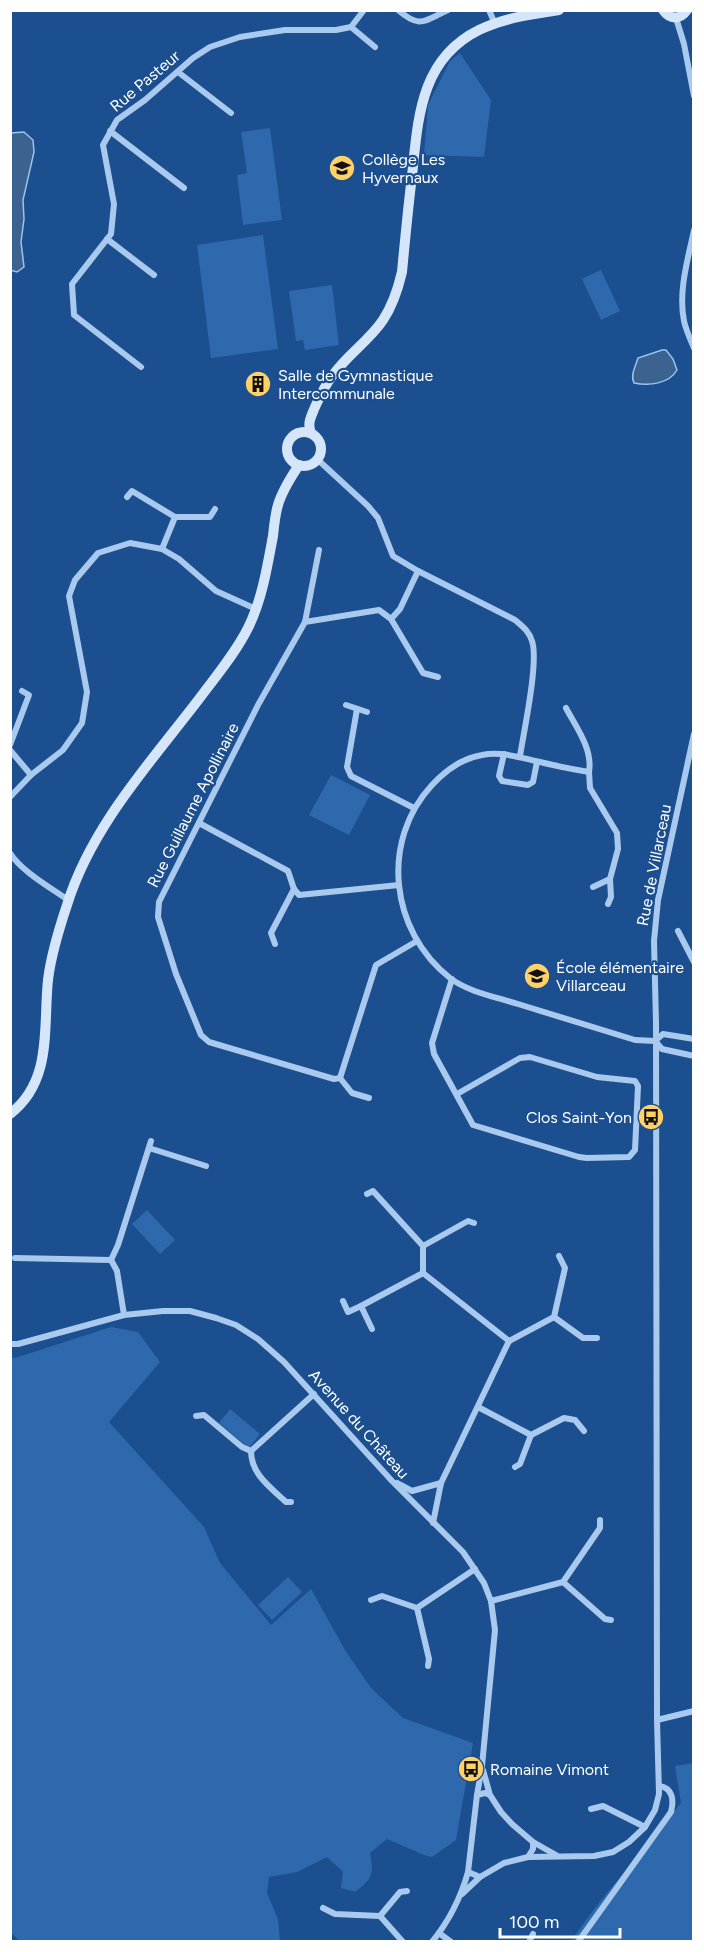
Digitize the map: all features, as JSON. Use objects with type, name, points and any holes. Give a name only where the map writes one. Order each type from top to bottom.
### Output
[{"type":"street","points":[[364,10],[351,27],[375,47]]},
{"type":"street","points":[[398,10],[411,21],[421,22],[448,10]]},
{"type":"street","points":[[489,10],[495,24]]},
{"type":"street","points":[[311,434],[309,422],[324,388],[333,374],[382,321],[398,288],[402,272],[418,116],[426,88],[440,63],[470,35],[512,18],[559,10]]},
{"type":"street","points":[[663,10],[668,16],[676,18],[687,10]]},
{"type":"street","points":[[676,18],[684,44],[693,96]]},
{"type":"street","name":"Rue Pasteur","points":[[141,368],[74,315],[72,284],[111,234],[114,204],[103,145],[117,120],[145,100],[193,58],[210,47],[240,37],[285,30],[336,30],[351,27]]},
{"type":"street","points":[[178,72],[231,113]]},
{"type":"street","points":[[111,131],[184,188]]},
{"type":"street","points":[[693,230],[682,304],[684,322],[693,348]]},
{"type":"street","points":[[107,239],[154,275]]},
{"type":"street","points":[[306,432],[315,436],[321,445],[317,459],[309,465],[298,465],[291,459],[288,450],[291,439],[297,434],[306,432]]},
{"type":"street","points":[[317,459],[378,518],[393,556],[515,620],[526,629],[533,641],[534,661],[520,756]]},
{"type":"street","points":[[10,1114],[27,1099],[34,1088],[43,1058],[48,978],[68,900],[84,864],[113,813],[230,659],[249,627],[266,574],[278,505],[298,465]]},
{"type":"street","points":[[127,497],[132,491],[175,517],[210,517],[214,509]]},
{"type":"street","points":[[162,549],[175,517]]},
{"type":"street","points":[[10,797],[31,775],[63,750],[82,723],[87,692],[69,596],[75,580],[98,553],[130,543],[162,549],[179,559],[216,591],[256,609]]},
{"type":"street","name":"Rue Guillaume Apollinaire","points":[[319,550],[305,622],[258,705],[159,902],[158,917],[176,974],[201,1035],[209,1042],[334,1079],[340,1078]]},
{"type":"street","points":[[391,619],[400,609],[418,571]]},
{"type":"street","points":[[305,622],[379,610],[391,619],[423,672],[438,677]]},
{"type":"street","points":[[10,745],[29,695],[22,691]]},
{"type":"street","points":[[346,705],[367,712]]},
{"type":"street","points":[[566,708],[589,753],[590,788],[618,833],[618,849],[610,879],[608,904]]},
{"type":"street","points":[[357,709],[347,767],[351,776],[414,808]]},
{"type":"street","name":"Rue de Villarceau","points":[[659,1786],[654,941],[658,900],[693,734]]},
{"type":"street","points":[[10,750],[31,775]]},
{"type":"street","points":[[589,772],[504,754],[484,754],[447,770],[414,808],[399,855],[399,885],[405,914],[417,941],[437,966],[452,979],[481,993],[635,1040],[655,1041],[663,1034],[693,1040]]},
{"type":"street","points":[[504,754],[499,776],[502,781],[528,785],[533,782],[537,762]]},
{"type":"street","points":[[199,823],[288,871],[294,889],[299,895],[399,885]]},
{"type":"street","points":[[12,858],[68,900]]},
{"type":"street","points":[[593,887],[610,879]]},
{"type":"street","points":[[276,944],[271,933],[294,889]]},
{"type":"street","points":[[678,931],[693,962]]},
{"type":"street","points":[[369,1098],[352,1094],[340,1078],[376,965],[417,941]]},
{"type":"street","points":[[452,979],[432,1043],[434,1054],[473,1125],[579,1157],[629,1157],[635,1150],[638,1086],[635,1081],[597,1077],[530,1057],[520,1058],[457,1094]]},
{"type":"street","points":[[655,1041],[662,1049],[693,1056]]},
{"type":"street","points":[[111,1260],[118,1245],[151,1141]]},
{"type":"street","points":[[149,1148],[206,1166]]},
{"type":"street","points":[[368,1194],[373,1191],[423,1246],[423,1273]]},
{"type":"street","points":[[423,1246],[468,1221],[474,1223]]},
{"type":"street","points":[[554,1317],[564,1268],[559,1256]]},
{"type":"street","points":[[15,1258],[111,1260]]},
{"type":"street","points":[[111,1260],[117,1271],[124,1315]]},
{"type":"street","points":[[342,1301],[348,1312],[423,1273]]},
{"type":"street","points":[[423,1273],[509,1341]]},
{"type":"street","points":[[361,1306],[372,1329]]},
{"type":"street","name":"Avenue du Château","points":[[10,1344],[18,1344],[124,1315],[163,1311],[190,1311],[216,1317],[236,1325],[258,1339],[284,1362],[392,1481],[463,1552],[476,1569],[491,1601],[495,1630],[482,1766],[468,1872],[461,1894]]},
{"type":"street","points":[[554,1317],[583,1338],[597,1338]]},
{"type":"street","points":[[433,1523],[441,1483],[509,1341],[554,1317]]},
{"type":"street","points":[[250,1451],[314,1394]]},
{"type":"street","points":[[478,1407],[531,1435]]},
{"type":"street","points":[[196,1416],[204,1415],[250,1451]]},
{"type":"street","points":[[515,1467],[520,1464],[531,1435],[564,1418],[575,1420],[584,1431]]},
{"type":"street","points":[[250,1451],[251,1462],[258,1475],[286,1502],[291,1502]]},
{"type":"street","points":[[392,1481],[412,1491],[441,1483]]},
{"type":"street","points":[[491,1601],[563,1582],[600,1528],[600,1520]]},
{"type":"street","points":[[417,1608],[476,1569]]},
{"type":"street","points":[[563,1582],[605,1619],[611,1620]]},
{"type":"street","points":[[371,1600],[382,1596],[417,1608]]},
{"type":"street","points":[[417,1608],[429,1659],[428,1666]]},
{"type":"street","points":[[657,1720],[693,1711]]},
{"type":"street","name":"Avenue du Château","points":[[482,1766],[490,1795]]},
{"type":"street","points":[[432,1941],[461,1894],[480,1877],[504,1863],[528,1857],[594,1856],[613,1852],[629,1842],[645,1827],[655,1810],[659,1786],[665,1788],[673,1796],[671,1812],[578,1941]]},
{"type":"street","points":[[477,1795],[485,1793],[490,1795],[512,1824],[533,1842],[557,1856]]},
{"type":"street","points":[[591,1809],[603,1806],[645,1827]]},
{"type":"street","points":[[528,1857],[533,1849],[533,1842]]},
{"type":"street","points":[[468,1872],[480,1877]]},
{"type":"street","points":[[380,1916],[400,1892],[407,1891]]},
{"type":"street","points":[[323,1908],[335,1914],[380,1916],[403,1941]]},
{"type":"street","points":[[439,1933],[451,1941]]},
{"type":"street","points":[[529,1941],[533,1934]]},
{"type":"shaded area","points":[[460,53],[491,100],[484,157],[424,155],[428,105],[450,61]]},
{"type":"shaded area","points":[[270,128],[282,220],[243,225],[237,175],[247,173],[241,132]]},
{"type":"shaded area","points":[[24,132],[33,140],[34,152],[23,200],[24,219],[21,242],[24,267],[17,272],[10,270],[11,133]]},
{"type":"shaded area","points":[[263,235],[278,349],[211,358],[197,245]]},
{"type":"shaded area","points":[[601,270],[620,311],[601,320],[582,279]]},
{"type":"shaded area","points":[[332,285],[339,345],[305,350],[303,340],[296,341],[289,291]]},
{"type":"shaded area","points":[[666,350],[673,359],[677,370],[673,375],[658,383],[634,383],[633,373],[638,358]]},
{"type":"shaded area","points":[[331,775],[370,795],[349,835],[309,815]]},
{"type":"shaded area","points":[[147,1210],[175,1240],[160,1254],[132,1224]]},
{"type":"shaded area","points":[[111,1327],[138,1332],[160,1362],[109,1422],[204,1527],[220,1563],[271,1625],[311,1589],[345,1650],[371,1688],[403,1718],[473,1743],[456,1840],[432,1857],[387,1839],[370,1853],[371,1876],[355,1892],[341,1888],[343,1872],[327,1857],[297,1872],[269,1877],[267,1893],[278,1919],[280,1941],[21,1942],[11,1933],[11,1357],[15,1358]]},
{"type":"shaded area","points":[[230,1409],[260,1434],[249,1448],[219,1423]]},
{"type":"shaded area","points":[[288,1577],[302,1592],[272,1620],[258,1605]]},
{"type":"shaded area","points":[[693,1763],[693,1941],[570,1942],[598,1904],[681,1803],[675,1766]]},
{"type":"place","name":"Collège Les Hyvernaux","points":[[342,168]]},
{"type":"place","name":"Salle de Gymnastique Intercommunale","points":[[258,384]]},
{"type":"place","name":"École élémentaire Villarceau","points":[[537,976]]},
{"type":"place","name":"Clos Saint-Yon","points":[[651,1117]]},
{"type":"place","name":"Romaine Vimont","points":[[471,1769]]}]
